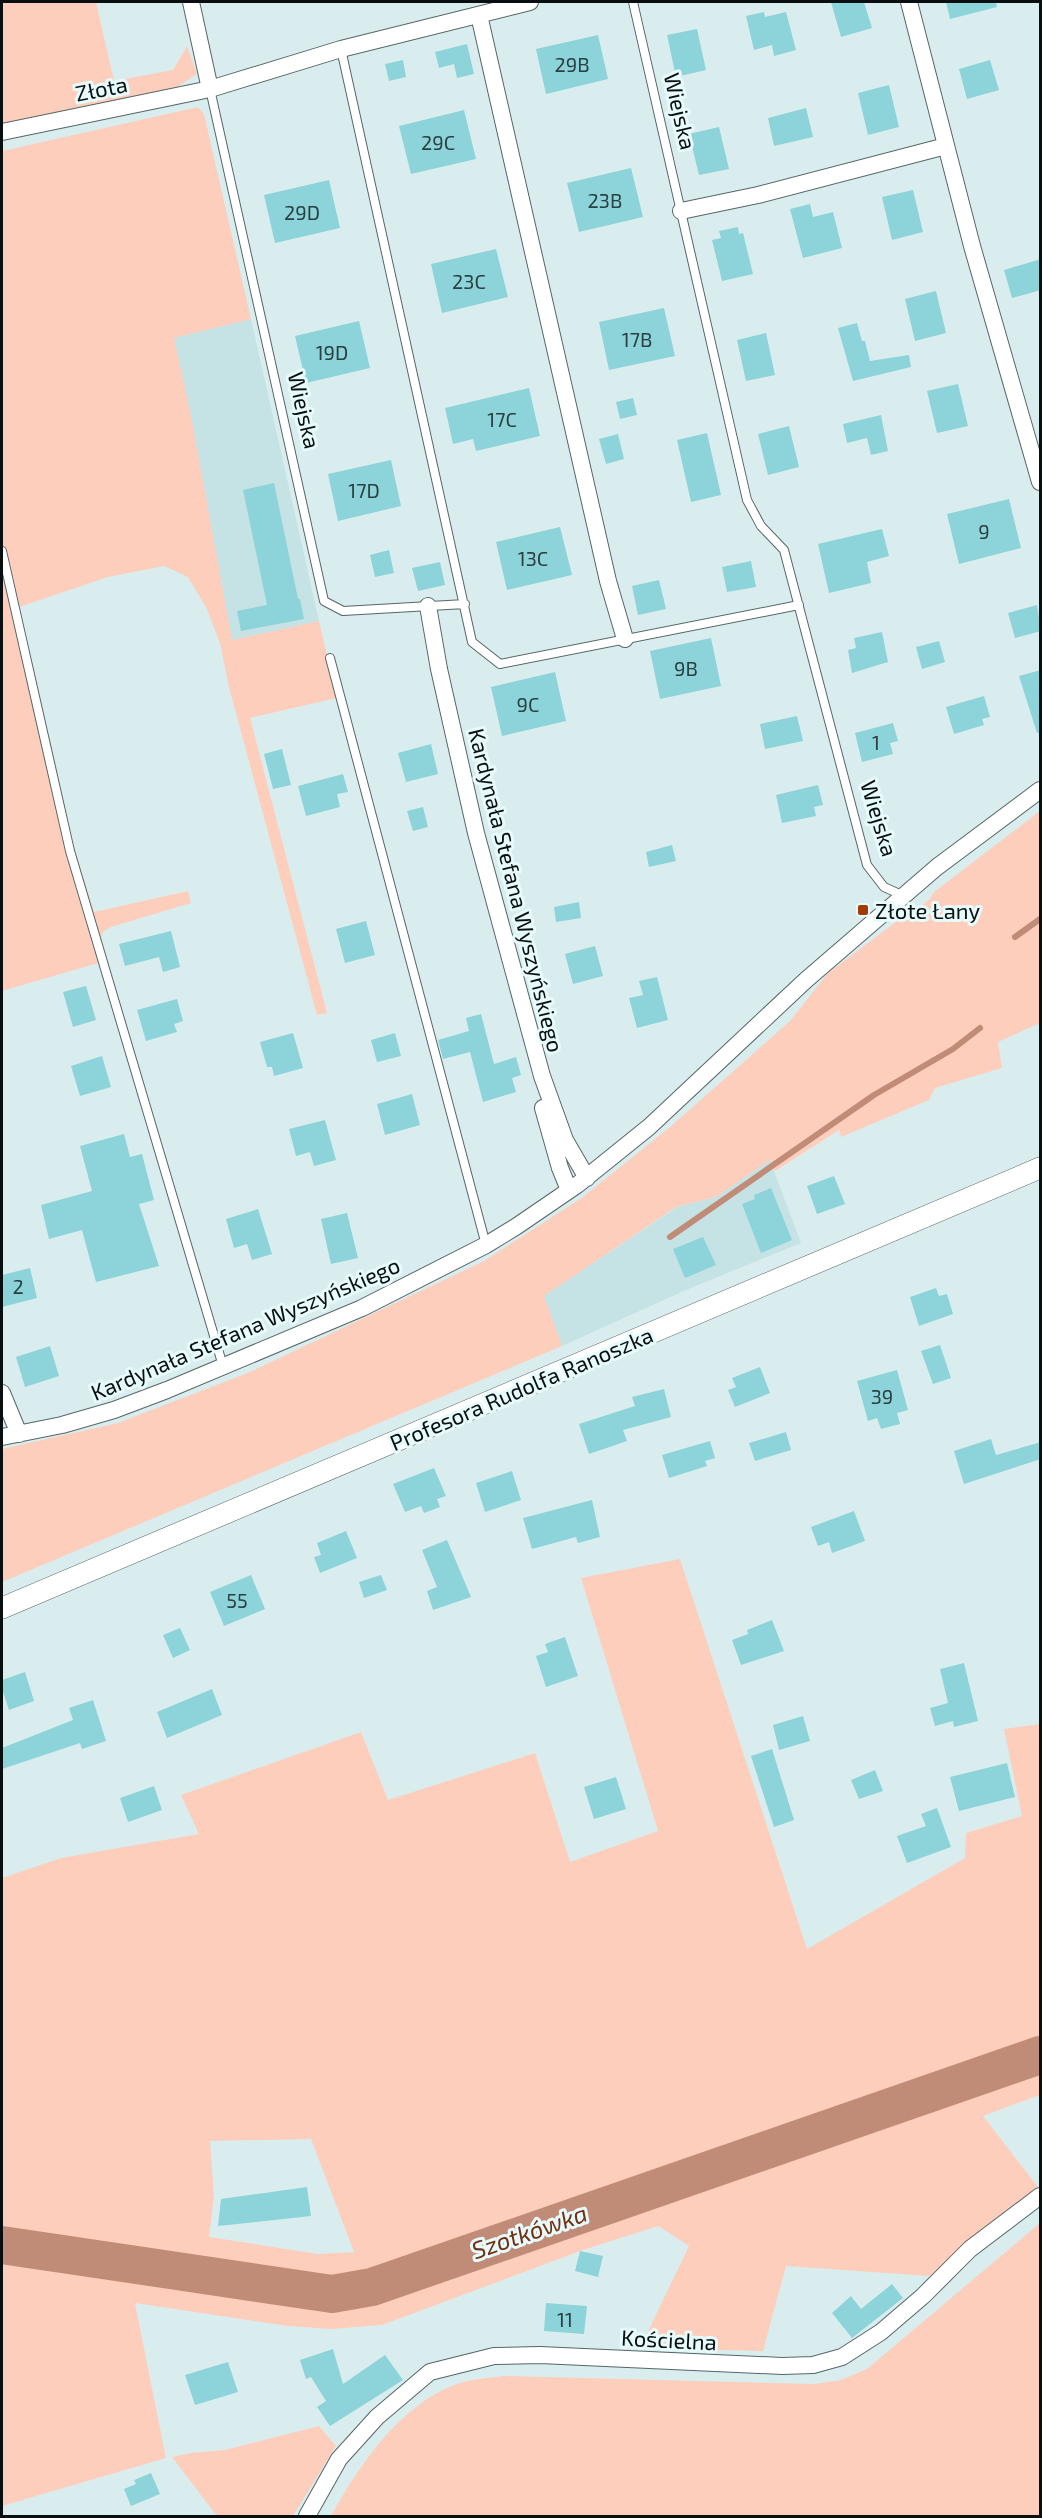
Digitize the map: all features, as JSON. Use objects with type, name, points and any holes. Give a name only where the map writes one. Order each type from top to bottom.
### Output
[{"type":"street","name":"Wiejska","points":[[191,2],[210,89]]},
{"type":"street","points":[[210,89],[341,50],[480,15],[521,2]]},
{"type":"street","points":[[909,2],[975,256],[1041,482]]},
{"type":"street","points":[[480,15],[608,581],[625,639]]},
{"type":"street","name":"Złota","points":[[2,132],[210,89]]},
{"type":"street","points":[[681,211],[758,195],[946,146]]},
{"type":"street","name":"Kardynała Stefana Wyszyńskiego","points":[[428,606],[439,669],[477,833],[542,1076],[565,1140],[587,1178]]},
{"type":"street","name":"Wiejska","points":[[904,896],[937,867],[1041,790]]},
{"type":"street","name":"Kardynała Stefana Wyszyńskiego","points":[[2,1437],[62,1425],[114,1410],[362,1308],[486,1245],[587,1178],[649,1127],[806,980],[904,896]]},
{"type":"street","points":[[530,1031],[536,1076],[545,1115],[560,1168],[569,1190]]},
{"type":"street","name":"Profesora Rudolfa Ranoszka","points":[[2,1608],[1041,1168]]},
{"type":"street","points":[[2,1393],[19,1434]]},
{"type":"street","name":"Kościelna","points":[[307,2517],[339,2458],[377,2417],[430,2372],[495,2356],[540,2355],[782,2366],[813,2365],[842,2357],[881,2332],[923,2296],[970,2248],[1041,2196]]},
{"type":"lane","name":"Wiejska","points":[[633,2],[747,500],[761,526],[784,550],[867,865],[884,887],[904,896]]},
{"type":"lane","points":[[341,50],[472,642],[500,664],[799,605]]},
{"type":"lane","name":"Wiejska","points":[[210,89],[324,601],[343,611],[465,603]]},
{"type":"lane","points":[[2,551],[70,851],[223,1366]]},
{"type":"lane","points":[[330,658],[486,1245]]},
{"type":"shaded area","points":[[2,2],[96,2],[114,81],[173,70],[187,46],[197,74],[174,89],[2,126]]},
{"type":"shaded area","points":[[198,107],[204,114],[251,319],[174,338],[191,416],[232,640],[319,621],[337,698],[250,718],[327,1013],[317,1015],[229,687],[220,643],[206,607],[188,577],[164,566],[108,577],[19,607],[72,841],[94,912],[188,891],[191,903],[104,931],[100,939],[105,961],[2,991],[2,151]]},
{"type":"shaded area","points":[[251,319],[319,621],[232,641],[191,416],[174,338]]},
{"type":"shaded area","points":[[1040,811],[1040,1023],[998,1042],[1002,1068],[935,1088],[929,1100],[841,1137],[839,1130],[775,1171],[770,1160],[716,1197],[676,1207],[544,1296],[562,1346],[2,1582],[2,1449],[118,1423],[250,1372],[484,1261],[583,1197],[670,1127],[790,1021],[828,973],[905,915],[921,906],[934,892]]},
{"type":"shaded area","points":[[770,1160],[801,1243],[686,1290],[562,1346],[544,1296],[677,1207],[716,1197]]},
{"type":"shaded area","points":[[680,1559],[807,1949],[965,1858],[966,1833],[1022,1816],[1004,1729],[1040,1724],[1040,2095],[983,2116],[1038,2187],[929,2276],[786,2266],[763,2351],[640,2348],[689,2246],[658,2226],[583,2250],[382,2325],[331,2329],[288,2326],[135,2303],[166,2458],[2,2506],[2,1878],[61,1858],[199,1834],[181,1795],[361,1732],[388,1800],[535,1753],[570,1862],[658,1831],[581,1578]],"holes":[[[311,2139],[354,2252],[318,2254],[209,2237],[214,2196],[210,2141]]]},
{"type":"shaded area","points":[[1040,2223],[1040,2516],[331,2516],[354,2478],[382,2440],[415,2407],[454,2385],[504,2376],[814,2384],[841,2380],[867,2369]]},
{"type":"shaded area","points":[[319,2426],[336,2446],[293,2516],[217,2516],[172,2457],[225,2450]]},
{"type":"building","points":[[831,2],[864,2],[872,28],[841,37]]},
{"type":"building","points":[[946,2],[996,2],[997,7],[950,19]]},
{"type":"building","points":[[764,12],[765,17],[786,12],[796,50],[774,56],[772,45],[754,50],[746,16]]},
{"type":"building","points":[[697,29],[706,70],[676,77],[667,35]]},
{"type":"building","points":[[598,35],[608,79],[546,94],[536,49]]},
{"type":"building","points":[[467,44],[474,74],[457,78],[454,64],[439,68],[435,52]]},
{"type":"building","points":[[403,60],[406,77],[389,81],[385,64]]},
{"type":"building","points":[[990,60],[999,90],[967,99],[959,69]]},
{"type":"building","points":[[889,85],[899,127],[868,135],[858,93]]},
{"type":"building","points":[[806,108],[813,137],[774,146],[768,118]]},
{"type":"building","points":[[464,110],[476,159],[411,174],[399,126]]},
{"type":"building","points":[[719,127],[729,169],[699,175],[689,134]]},
{"type":"building","points":[[631,168],[643,217],[579,232],[567,183]]},
{"type":"building","points":[[329,180],[340,228],[275,243],[264,195]]},
{"type":"building","points":[[913,190],[923,232],[892,240],[882,197]]},
{"type":"building","points":[[810,204],[813,217],[833,212],[842,248],[803,258],[790,209]]},
{"type":"building","points":[[738,227],[739,234],[743,233],[753,274],[722,281],[712,240],[721,238],[719,231]]},
{"type":"building","points":[[496,249],[508,297],[442,313],[431,264]]},
{"type":"building","points":[[1041,259],[1041,290],[1012,298],[1004,270]]},
{"type":"building","points":[[936,291],[946,333],[915,341],[905,299]]},
{"type":"building","points":[[664,308],[675,356],[609,370],[599,322]]},
{"type":"building","points":[[359,321],[370,368],[306,383],[295,336]]},
{"type":"building","points":[[857,323],[870,361],[909,355],[911,367],[853,381],[838,328]]},
{"type":"building","points":[[766,333],[775,375],[746,381],[737,340]]},
{"type":"building","points":[[958,384],[968,426],[937,433],[927,391]]},
{"type":"building","points":[[529,388],[540,436],[476,451],[473,439],[453,444],[445,408]]},
{"type":"building","points":[[633,398],[637,415],[620,419],[616,402]]},
{"type":"building","points":[[881,415],[888,451],[871,455],[867,438],[847,443],[843,424]]},
{"type":"building","points":[[789,426],[799,467],[768,475],[758,434]]},
{"type":"building","points":[[707,433],[721,495],[691,502],[677,440]]},
{"type":"building","points":[[618,434],[624,459],[606,464],[599,439]]},
{"type":"building","points":[[391,460],[401,506],[338,521],[328,474]]},
{"type":"building","points":[[274,483],[304,619],[241,631],[237,611],[267,605],[243,490]]},
{"type":"building","points":[[1009,499],[1021,548],[959,564],[947,514]]},
{"type":"building","points":[[560,527],[572,575],[507,590],[496,542]]},
{"type":"building","points":[[882,529],[889,556],[867,562],[871,583],[829,593],[818,544]]},
{"type":"building","points":[[389,550],[394,573],[375,577],[370,555]]},
{"type":"building","points":[[751,561],[756,587],[727,592],[722,567]]},
{"type":"building","points":[[440,562],[445,585],[418,591],[412,568]]},
{"type":"building","points":[[659,580],[666,609],[638,615],[632,586]]},
{"type":"building","points":[[1037,605],[1041,631],[1015,638],[1008,613]]},
{"type":"building","points":[[882,632],[888,662],[852,673],[848,650],[856,648],[854,638]]},
{"type":"building","points":[[711,638],[721,686],[660,699],[650,651]]},
{"type":"building","points":[[939,641],[945,662],[922,669],[916,647]]},
{"type":"building","points":[[1041,670],[1041,732],[1037,733],[1019,676]]},
{"type":"building","points":[[555,672],[566,721],[502,736],[491,687]]},
{"type":"building","points":[[984,696],[990,717],[982,719],[984,725],[954,734],[946,707]]},
{"type":"building","points":[[797,716],[803,741],[765,749],[760,724]]},
{"type":"building","points":[[893,723],[898,741],[890,743],[893,754],[862,762],[855,733]]},
{"type":"building","points":[[431,744],[438,774],[406,782],[398,753]]},
{"type":"building","points":[[282,749],[291,785],[273,789],[264,754]]},
{"type":"building","points":[[343,774],[348,792],[337,794],[340,807],[306,816],[298,786]]},
{"type":"building","points":[[818,785],[823,805],[814,807],[816,816],[782,823],[776,795]]},
{"type":"building","points":[[423,807],[428,827],[413,831],[407,811]]},
{"type":"building","points":[[672,845],[676,861],[649,867],[646,852]]},
{"type":"building","points":[[579,902],[581,918],[556,922],[554,907]]},
{"type":"building","points":[[366,921],[375,955],[345,963],[336,929]]},
{"type":"building","points":[[171,931],[180,967],[163,972],[159,957],[125,966],[119,944]]},
{"type":"building","points":[[595,946],[603,976],[573,984],[565,954]]},
{"type":"building","points":[[657,977],[668,1020],[637,1028],[629,998],[643,995],[639,981]]},
{"type":"building","points":[[86,986],[96,1020],[73,1027],[63,992]]},
{"type":"building","points":[[177,999],[183,1021],[174,1024],[177,1032],[146,1041],[137,1010]]},
{"type":"building","points":[[481,1014],[494,1064],[516,1057],[521,1075],[512,1078],[516,1092],[483,1102],[470,1052],[443,1059],[438,1040],[469,1031],[466,1018]]},
{"type":"building","points":[[293,1033],[303,1068],[274,1076],[272,1067],[267,1067],[260,1042]]},
{"type":"building","points":[[395,1033],[401,1056],[377,1062],[371,1040]]},
{"type":"building","points":[[102,1056],[111,1087],[80,1096],[71,1066]]},
{"type":"building","points":[[412,1094],[420,1125],[385,1135],[377,1104]]},
{"type":"building","points":[[325,1120],[336,1160],[314,1166],[310,1152],[296,1156],[289,1129]]},
{"type":"building","points":[[124,1134],[130,1157],[142,1154],[154,1200],[139,1204],[159,1266],[96,1282],[82,1230],[49,1239],[41,1205],[92,1191],[80,1146]]},
{"type":"building","points":[[834,1176],[845,1204],[817,1214],[807,1186]]},
{"type":"building","points":[[771,1188],[792,1240],[761,1253],[742,1204],[755,1199],[754,1195]]},
{"type":"building","points":[[258,1209],[272,1254],[252,1260],[247,1244],[234,1248],[226,1219]]},
{"type":"building","points":[[347,1213],[358,1258],[331,1264],[321,1219]]},
{"type":"building","points":[[703,1237],[716,1265],[685,1278],[673,1249]]},
{"type":"building","points":[[30,1268],[37,1298],[2,1307],[2,1275]]},
{"type":"building","points":[[936,1288],[939,1296],[947,1294],[953,1314],[919,1326],[910,1297]]},
{"type":"building","points":[[940,1345],[951,1378],[933,1384],[921,1351]]},
{"type":"building","points":[[50,1346],[59,1376],[25,1387],[16,1357]]},
{"type":"building","points":[[760,1367],[770,1393],[735,1407],[728,1390],[736,1387],[732,1378]]},
{"type":"building","points":[[897,1370],[908,1410],[897,1413],[900,1424],[881,1429],[877,1418],[868,1421],[857,1381]]},
{"type":"building","points":[[664,1389],[671,1417],[623,1430],[627,1441],[589,1454],[579,1424],[635,1406],[632,1397]]},
{"type":"building","points":[[786,1432],[791,1450],[755,1461],[749,1443]]},
{"type":"building","points":[[991,1439],[996,1455],[1041,1442],[1041,1459],[964,1484],[954,1451]]},
{"type":"building","points":[[710,1441],[715,1458],[705,1461],[707,1466],[669,1478],[662,1455]]},
{"type":"building","points":[[434,1468],[446,1496],[437,1499],[440,1507],[424,1513],[421,1506],[405,1512],[393,1484]]},
{"type":"building","points":[[512,1471],[521,1500],[485,1512],[476,1483]]},
{"type":"building","points":[[592,1500],[600,1537],[578,1543],[576,1537],[532,1549],[523,1518]]},
{"type":"building","points":[[854,1511],[865,1541],[832,1553],[829,1542],[818,1546],[811,1527]]},
{"type":"building","points":[[346,1531],[357,1558],[320,1573],[314,1557],[321,1555],[317,1543]]},
{"type":"building","points":[[447,1540],[471,1597],[433,1610],[427,1591],[437,1587],[422,1550]]},
{"type":"building","points":[[251,1575],[265,1609],[224,1626],[210,1592]]},
{"type":"building","points":[[381,1575],[387,1590],[364,1598],[359,1582]]},
{"type":"building","points":[[772,1620],[784,1651],[741,1665],[732,1640],[748,1634],[747,1630]]},
{"type":"building","points":[[180,1628],[190,1650],[173,1658],[163,1635]]},
{"type":"building","points":[[565,1637],[578,1676],[546,1687],[536,1656],[548,1652],[545,1644]]},
{"type":"building","points":[[964,1663],[978,1721],[954,1727],[953,1721],[935,1726],[930,1708],[948,1703],[940,1669]]},
{"type":"building","points":[[25,1672],[34,1701],[9,1710],[2,1689],[2,1680]]},
{"type":"building","points":[[212,1689],[222,1715],[167,1738],[157,1712]]},
{"type":"building","points":[[93,1700],[106,1741],[82,1749],[80,1743],[2,1769],[2,1748],[73,1720],[69,1708]]},
{"type":"building","points":[[803,1716],[810,1741],[779,1750],[773,1725]]},
{"type":"building","points":[[772,1749],[794,1820],[774,1827],[751,1756]]},
{"type":"building","points":[[1007,1763],[1015,1797],[959,1811],[950,1777]]},
{"type":"building","points":[[875,1770],[883,1791],[859,1799],[851,1780]]},
{"type":"building","points":[[616,1777],[626,1809],[594,1819],[584,1787]]},
{"type":"building","points":[[154,1786],[162,1810],[128,1822],[120,1798]]},
{"type":"building","points":[[937,1808],[951,1847],[907,1863],[897,1836],[926,1826],[921,1814]]},
{"type":"building","points":[[307,2187],[311,2216],[218,2226],[221,2199]]},
{"type":"building","points":[[580,2251],[603,2256],[598,2277],[575,2271]]},
{"type":"building","points":[[892,2284],[903,2298],[852,2338],[832,2313],[851,2296],[861,2309]]},
{"type":"building","points":[[546,2303],[587,2306],[584,2334],[544,2331]]},
{"type":"building","points":[[333,2349],[343,2384],[385,2355],[403,2380],[330,2426],[317,2407],[326,2401],[311,2377],[306,2379],[300,2360]]},
{"type":"building","points":[[228,2362],[238,2392],[195,2405],[185,2375]]},
{"type":"building","points":[[151,2473],[160,2494],[131,2506],[124,2489],[136,2484],[134,2480]]},
{"type":"waterway","points":[[1015,937],[1040,919]]},
{"type":"waterway","points":[[670,1237],[874,1095],[953,1049],[980,1028]]},
{"type":"waterway","name":"Szotkówka","points":[[2,2245],[332,2294],[372,2287],[1040,2055]]},
{"type":"place","name":"Złote Łany","points":[[863,910]]}]
